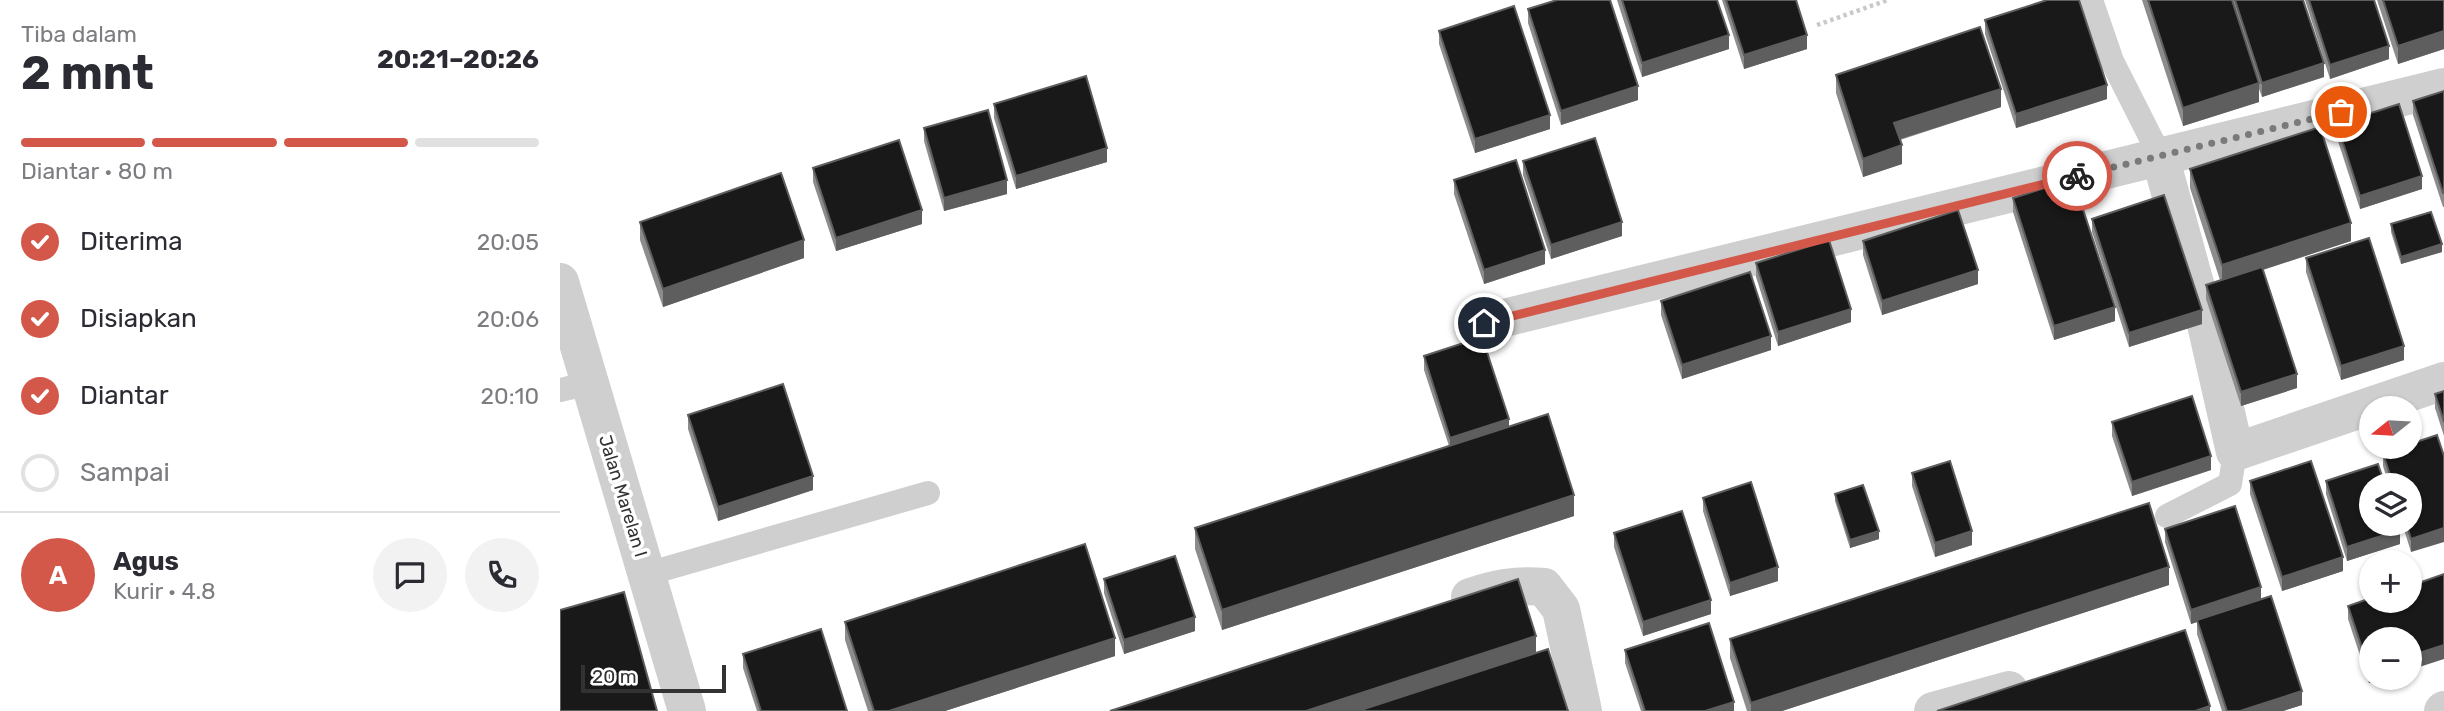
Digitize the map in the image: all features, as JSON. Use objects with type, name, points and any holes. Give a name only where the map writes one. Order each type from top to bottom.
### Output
[{"type":"street","points":[[1484,323],[2444,87]]},
{"type":"street","points":[[2160,156],[2205,320],[2235,452],[2444,381]]},
{"type":"street","name":"Jalan Marelan I","points":[[560,282],[575,386],[646,574],[687,711]]},
{"type":"street","points":[[1444,606],[1495,589],[1522,584],[1544,587],[1561,609],[1583,711]]},
{"type":"street","points":[[1933,711],[2040,681]]},
{"type":"lane","points":[[2091,0],[2112,61],[2160,156]]},
{"type":"lane","points":[[2167,516],[2230,484],[2235,452]]},
{"type":"lane","points":[[646,574],[928,493]]},
{"type":"path","points":[[1817,25],[1888,0]]},
{"type":"building","points":[[1557,0],[1610,0],[1638,86],[1561,111],[1528,9]]},
{"type":"building","points":[[1622,0],[1717,0],[1729,35],[1642,63]]},
{"type":"building","points":[[1726,0],[1796,0],[1807,35],[1744,55]]},
{"type":"building","points":[[2047,0],[2079,0],[2107,85],[2016,114],[1985,20]]},
{"type":"building","points":[[2148,0],[2232,0],[2259,83],[2183,108]]},
{"type":"building","points":[[2235,0],[2303,0],[2324,63],[2262,83]]},
{"type":"building","points":[[2309,0],[2374,0],[2389,46],[2330,65]]},
{"type":"building","points":[[2383,0],[2444,0],[2444,31],[2398,46]]},
{"type":"building","points":[[1514,6],[1550,115],[1475,139],[1439,31]]},
{"type":"building","points":[[1980,27],[2001,89],[1894,123],[1902,145],[1863,159],[1836,75]]},
{"type":"building","points":[[1086,76],[1107,148],[1016,176],[994,104]]},
{"type":"building","points":[[2444,91],[2444,193],[2443,193],[2413,101]]},
{"type":"building","points":[[2399,104],[2422,176],[2360,196],[2337,124]]},
{"type":"building","points":[[988,110],[1007,180],[944,198],[924,128]]},
{"type":"building","points":[[2320,127],[2351,223],[2222,265],[2190,169]]},
{"type":"building","points":[[1595,138],[1622,222],[1551,245],[1523,161]]},
{"type":"building","points":[[899,140],[922,210],[836,238],[813,168]]},
{"type":"building","points":[[1516,160],[1545,250],[1484,270],[1454,180]]},
{"type":"building","points":[[781,173],[804,240],[663,289],[640,222]]},
{"type":"building","points":[[2073,179],[2115,307],[2054,326],[2013,198]]},
{"type":"building","points":[[2164,195],[2202,310],[2129,333],[2092,219]]},
{"type":"building","points":[[1958,210],[1978,270],[1882,301],[1863,241]]},
{"type":"building","points":[[2431,212],[2442,244],[2401,257],[2391,224]]},
{"type":"building","points":[[2369,238],[2404,346],[2341,366],[2306,258]]},
{"type":"building","points":[[1829,240],[1851,309],[1778,332],[1756,263]]},
{"type":"building","points":[[2262,267],[2297,374],[2241,392],[2206,285]]},
{"type":"building","points":[[1750,272],[1771,336],[1682,365],[1661,301]]},
{"type":"building","points":[[1482,337],[1509,419],[1450,438],[1424,356]]},
{"type":"building","points":[[783,384],[813,476],[718,507],[688,415]]},
{"type":"building","points":[[2444,391],[2444,422],[2435,394]]},
{"type":"building","points":[[2192,396],[2211,456],[2132,482],[2112,422]]},
{"type":"building","points":[[1548,414],[1574,495],[1222,610],[1195,528]]},
{"type":"building","points":[[2437,435],[2444,456],[2444,528],[2422,535],[2422,473],[2389,473],[2385,459],[2422,459],[2422,440]]},
{"type":"building","points":[[1950,461],[1972,531],[1935,543],[1912,473]]},
{"type":"building","points":[[2311,461],[2343,557],[2282,577],[2250,481]]},
{"type":"building","points":[[2378,464],[2381,473],[2359,473],[2359,536],[2381,536],[2347,547],[2326,481]]},
{"type":"building","points":[[1751,482],[1778,567],[1730,583],[1703,498]]},
{"type":"building","points":[[1863,485],[1879,531],[1850,540],[1835,494]]},
{"type":"building","points":[[2149,503],[2169,567],[1751,703],[1730,639]]},
{"type":"building","points":[[2235,506],[2261,587],[2191,610],[2165,529]]},
{"type":"building","points":[[1682,511],[1711,600],[1643,622],[1614,533]]},
{"type":"building","points":[[1085,544],[1115,638],[889,711],[874,711],[845,622]]},
{"type":"building","points":[[1175,556],[1195,617],[1124,640],[1104,579]]},
{"type":"building","points":[[2444,574],[2444,645],[2422,652],[2422,627],[2359,627],[2359,639],[2348,606],[2359,602],[2359,613],[2422,613],[2422,582]]},
{"type":"building","points":[[1518,579],[1536,636],[1306,711],[1110,711]]},
{"type":"building","points":[[624,592],[657,711],[560,711],[560,610]]},
{"type":"building","points":[[2271,596],[2302,691],[2240,711],[2227,711],[2197,620]]},
{"type":"building","points":[[1709,623],[1734,702],[1705,711],[1645,711],[1625,650]]},
{"type":"building","points":[[821,629],[847,711],[761,711],[743,654]]},
{"type":"building","points":[[2185,630],[2210,706],[2195,711],[1937,711]]},
{"type":"building","points":[[1548,649],[1568,711],[1358,711]]},
{"type":"way so far","points":[[2077,176],[2341,112]]},
{"type":"route","points":[[1484,323],[2077,176]]}]
